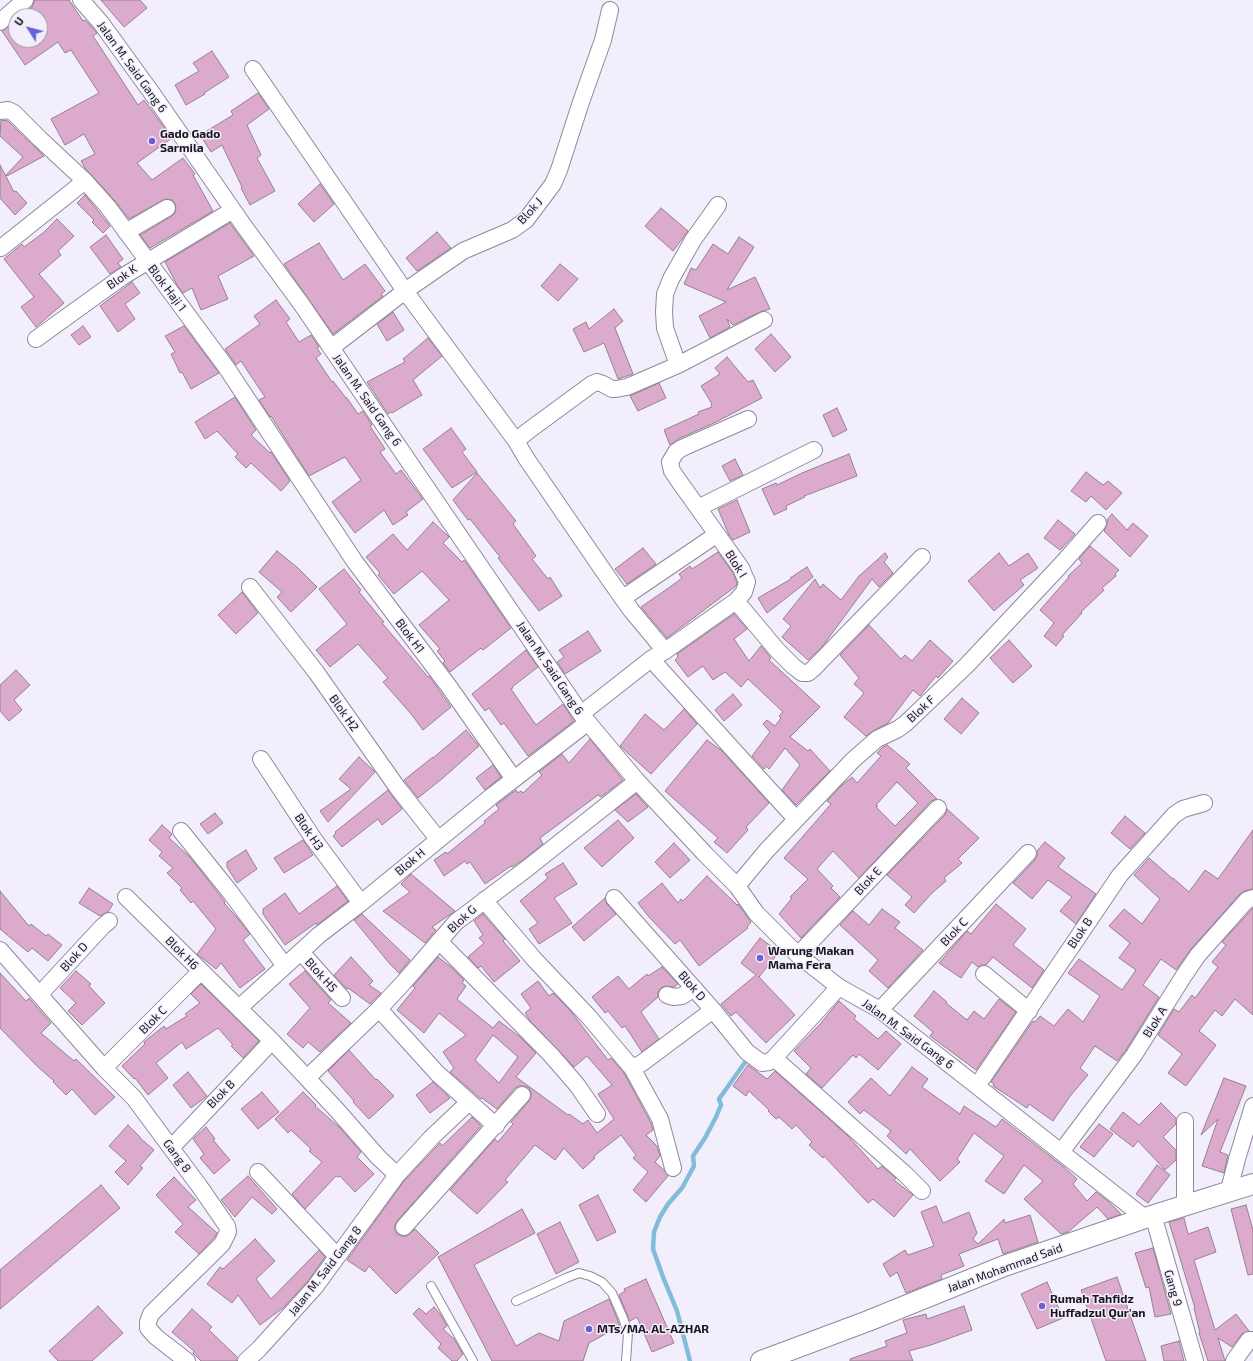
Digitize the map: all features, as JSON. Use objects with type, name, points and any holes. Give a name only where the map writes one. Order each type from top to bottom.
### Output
[{"type":"street","points":[[0,22],[25,0]]},
{"type":"street","name":"Jalan M. Said Gang 6","points":[[81,0],[105,28],[302,305],[584,718],[637,781],[737,886],[756,913],[798,955],[839,986],[880,1010],[1061,1152],[1149,1217]]},
{"type":"street","name":"Blok J","points":[[331,348],[405,291],[463,251],[512,230],[526,220],[553,184],[559,170],[603,40],[610,10]]},
{"type":"street","points":[[253,69],[405,291],[516,441],[526,458],[631,610],[665,651]]},
{"type":"street","name":"Blok Haji 1","points":[[0,111],[8,110],[14,113],[85,181],[108,207],[226,367],[308,492]]},
{"type":"street","points":[[1,248],[85,181]]},
{"type":"street","points":[[678,365],[665,328],[664,294],[693,240],[718,205]]},
{"type":"street","points":[[126,232],[167,208]]},
{"type":"street","name":"Blok K","points":[[36,340],[147,260],[233,210]]},
{"type":"street","points":[[516,441],[528,430],[592,384],[597,382],[619,389],[638,383],[678,365],[764,320]]},
{"type":"street","name":"Blok I","points":[[584,718],[651,659],[665,651],[736,601],[744,592],[747,582],[741,568],[716,535],[670,466],[672,458],[682,448],[748,419]]},
{"type":"street","points":[[698,508],[814,450]]},
{"type":"street","name":"Blok H1","points":[[308,492],[355,562],[450,688],[514,779]]},
{"type":"street","name":"Blok F","points":[[737,886],[796,820],[867,747],[877,739],[902,726],[967,665],[1098,523]]},
{"type":"street","points":[[623,598],[716,535]]},
{"type":"street","points":[[736,601],[777,650],[802,673],[808,673],[922,557]]},
{"type":"street","name":"Blok H2","points":[[250,587],[316,672],[397,787],[438,839]]},
{"type":"street","points":[[651,659],[796,820]]},
{"type":"street","name":"Blok H","points":[[239,1008],[319,934],[514,779],[584,718]]},
{"type":"street","name":"Blok H3","points":[[261,759],[313,838],[361,902]]},
{"type":"street","name":"Blok G","points":[[307,1078],[379,1009],[456,922],[529,867],[637,781]]},
{"type":"street","name":"Blok B","points":[[977,1086],[1086,923],[1120,875],[1174,815],[1183,809],[1204,803]]},
{"type":"street","name":"Blok E","points":[[798,955],[938,808]]},
{"type":"street","points":[[181,831],[230,892],[285,966]]},
{"type":"street","name":"Blok C","points":[[880,1010],[1028,853]]},
{"type":"street","name":"Blok H6","points":[[126,898],[272,1041],[378,1157],[397,1175]]},
{"type":"street","name":"Blok D","points":[[614,898],[694,988],[747,1052],[768,1061],[905,1174],[922,1191]]},
{"type":"street","name":"Blok A","points":[[1061,1152],[1134,1056],[1183,977],[1198,956],[1247,900],[1253,898]]},
{"type":"street","points":[[484,900],[534,959],[589,1017],[632,1068],[660,1119],[673,1168]]},
{"type":"street","name":"Blok D","points":[[40,994],[102,926],[109,921]]},
{"type":"street","points":[[439,941],[551,1055],[577,1084],[597,1114]]},
{"type":"street","name":"Gang 8","points":[[0,950],[104,1068],[134,1098],[227,1226],[228,1232],[222,1244],[151,1314],[148,1322],[148,1328],[156,1338],[187,1361]]},
{"type":"street","name":"Blok H5","points":[[300,952],[342,998]]},
{"type":"street","name":"Blok C","points":[[104,1068],[201,971]]},
{"type":"street","points":[[984,974],[1028,1011]]},
{"type":"street","points":[[768,1061],[839,986]]},
{"type":"street","points":[[667,995],[674,997],[682,996],[694,988]]},
{"type":"street","points":[[379,1009],[437,1073],[496,1126]]},
{"type":"street","points":[[632,1068],[642,1063],[713,1010]]},
{"type":"street","name":"Blok B","points":[[171,1148],[272,1041]]},
{"type":"street","points":[[404,1227],[496,1126],[522,1095]]},
{"type":"street","name":"Jalan M. Said Gang 8","points":[[246,1361],[259,1349],[315,1287],[397,1175],[431,1138],[469,1102]]},
{"type":"street","points":[[1229,1190],[1253,1106]]},
{"type":"street","points":[[1185,1121],[1185,1205]]},
{"type":"street","points":[[258,1172],[337,1256]]},
{"type":"street","name":"Jalan Mohammad Said","points":[[761,1361],[868,1321],[1004,1266],[1229,1190],[1253,1184]]},
{"type":"street","name":"Gang 9","points":[[1149,1217],[1195,1361]]},
{"type":"street","points":[[1234,1361],[1249,1340],[1253,1340]]},
{"type":"lane","points":[[516,1301],[579,1273],[590,1276],[602,1282],[612,1292],[624,1318],[628,1333],[626,1361]]},
{"type":"lane","points":[[431,1286],[473,1361]]},
{"type":"building","points":[[35,0],[69,0],[83,21],[85,20],[97,33],[93,36],[138,105],[144,100],[172,138],[137,163],[152,180],[183,158],[195,174],[193,175],[213,211],[150,248],[140,235],[172,216],[175,213],[175,203],[172,200],[163,200],[129,219],[85,168],[81,161],[95,154],[84,134],[65,145],[51,119],[99,93],[71,50],[65,53],[58,42],[25,65],[14,48],[48,48],[48,8],[31,8]]},
{"type":"building","points":[[101,0],[140,0],[147,8],[124,27]]},
{"type":"building","points":[[8,27],[8,40],[2,31]]},
{"type":"building","points":[[212,51],[229,77],[186,105],[175,85],[199,71],[193,63]]},
{"type":"building","points":[[258,93],[269,109],[247,125],[261,155],[257,158],[275,191],[250,205],[222,145],[211,152],[200,135],[233,115],[231,111]]},
{"type":"building","points":[[1,120],[8,121],[44,156],[7,176],[6,175],[23,157],[0,136]]},
{"type":"building","points":[[0,165],[14,192],[16,191],[27,203],[15,215],[0,198]]},
{"type":"building","points":[[320,184],[334,204],[314,222],[298,204]]},
{"type":"building","points":[[85,195],[110,226],[103,233],[92,222],[94,220],[77,203]]},
{"type":"building","points":[[661,208],[688,231],[673,251],[645,226]]},
{"type":"building","points":[[57,219],[74,236],[58,251],[61,255],[39,274],[64,303],[36,327],[21,307],[34,297],[4,259],[22,244],[24,247],[43,233]]},
{"type":"building","points":[[230,223],[254,256],[218,276],[228,299],[201,310],[192,288],[183,293],[165,262]]},
{"type":"building","points":[[437,232],[451,248],[417,271],[406,258]]},
{"type":"building","points":[[106,235],[123,259],[118,263],[121,267],[110,274],[90,247]]},
{"type":"building","points":[[739,237],[754,247],[727,290],[755,277],[770,309],[760,312],[733,325],[727,319],[730,327],[710,338],[699,316],[726,302],[684,284],[691,268],[696,270],[713,244],[728,254]]},
{"type":"building","points":[[319,243],[343,280],[365,264],[385,291],[381,294],[383,296],[333,334],[284,264]]},
{"type":"building","points":[[560,264],[578,279],[558,301],[541,286]]},
{"type":"building","points":[[132,282],[140,293],[125,304],[135,319],[118,332],[100,306]]},
{"type":"building","points":[[276,300],[290,319],[286,322],[299,342],[311,335],[319,347],[317,348],[321,354],[316,358],[332,382],[333,381],[347,398],[358,414],[363,411],[372,425],[370,426],[385,449],[380,452],[396,474],[401,470],[423,499],[406,512],[408,515],[393,525],[384,510],[355,533],[332,502],[361,480],[345,457],[309,476],[271,416],[270,417],[259,400],[265,397],[241,361],[236,365],[225,349],[260,324],[254,316]]},
{"type":"building","points":[[614,309],[623,321],[615,328],[633,374],[618,379],[604,343],[584,352],[573,329],[586,322],[589,329]]},
{"type":"building","points":[[393,312],[404,330],[387,341],[377,324]]},
{"type":"building","points":[[83,326],[91,337],[79,345],[71,335]]},
{"type":"building","points":[[184,326],[219,373],[191,389],[182,372],[180,373],[171,354],[175,352],[165,336]]},
{"type":"building","points":[[771,334],[791,357],[775,372],[755,349]]},
{"type":"building","points":[[428,338],[442,356],[413,380],[422,395],[388,414],[367,382],[405,362],[403,359]]},
{"type":"building","points":[[727,357],[748,382],[753,380],[762,398],[716,422],[678,439],[670,445],[664,430],[699,414],[698,412],[712,407],[712,404],[701,386],[720,374],[715,368]]},
{"type":"building","points":[[659,383],[666,398],[638,411],[630,396]]},
{"type":"building","points":[[235,397],[256,430],[251,435],[270,453],[271,452],[290,481],[281,491],[251,463],[246,468],[235,457],[238,454],[217,431],[205,439],[195,422]]},
{"type":"building","points":[[837,408],[847,430],[833,437],[823,415]]},
{"type":"building","points":[[451,428],[466,449],[462,452],[477,472],[452,488],[423,449]]},
{"type":"building","points":[[849,454],[857,476],[804,496],[805,497],[786,506],[787,509],[774,515],[762,489],[776,483],[777,485]]},
{"type":"building","points":[[735,459],[743,475],[730,481],[722,466]]},
{"type":"building","points":[[1086,472],[1103,485],[1108,481],[1122,493],[1106,510],[1091,496],[1086,502],[1071,491]]},
{"type":"building","points":[[477,473],[516,521],[513,524],[536,556],[532,559],[548,579],[550,577],[562,596],[539,611],[498,558],[500,557],[453,500]]},
{"type":"building","points":[[737,500],[750,532],[733,540],[729,535],[718,509]]},
{"type":"building","points":[[1112,514],[1127,530],[1133,523],[1148,536],[1130,557],[1104,531],[1107,525],[1107,520]]},
{"type":"building","points":[[1058,520],[1075,534],[1060,550],[1044,538]]},
{"type":"building","points":[[433,522],[449,537],[443,543],[462,562],[464,560],[511,628],[483,650],[481,648],[450,672],[443,663],[445,661],[437,651],[440,649],[419,625],[449,600],[422,571],[394,594],[378,575],[380,573],[366,557],[393,534],[407,550]]},
{"type":"building","points":[[1090,546],[1119,570],[1115,574],[1116,576],[1102,588],[1104,590],[1081,612],[1082,613],[1062,635],[1064,636],[1056,646],[1044,636],[1054,623],[1040,610],[1069,577],[1068,576],[1082,563],[1079,559]]},
{"type":"building","points":[[643,548],[656,564],[627,584],[615,569]]},
{"type":"building","points":[[277,551],[298,568],[317,587],[291,612],[277,597],[282,592],[259,572]]},
{"type":"building","points":[[718,552],[733,573],[737,583],[736,586],[667,638],[641,607],[682,578],[679,574],[690,566],[692,569]]},
{"type":"building","points":[[885,553],[888,557],[884,562],[893,573],[879,587],[872,579],[822,647],[808,660],[782,637],[791,626],[783,619],[815,579],[820,588],[823,584],[841,600],[859,576]]},
{"type":"building","points":[[999,553],[1009,566],[1028,553],[1038,568],[1020,580],[1024,585],[994,611],[968,581]]},
{"type":"building","points":[[807,567],[813,577],[767,613],[758,598],[791,579],[790,578]]},
{"type":"building","points":[[344,569],[361,590],[359,592],[384,622],[382,623],[428,677],[429,676],[451,707],[423,730],[383,682],[388,678],[358,644],[330,667],[316,650],[347,624],[319,589]]},
{"type":"building","points":[[242,592],[258,613],[236,634],[218,615]]},
{"type":"building","points":[[734,614],[747,629],[734,639],[749,661],[761,646],[771,658],[769,660],[820,707],[790,737],[808,751],[810,749],[830,771],[796,805],[782,790],[800,765],[785,748],[769,769],[766,766],[764,769],[752,756],[770,732],[763,724],[767,720],[775,726],[781,718],[779,716],[783,712],[748,679],[741,687],[725,672],[713,680],[703,666],[688,677],[675,660],[678,657],[677,654]]},
{"type":"building","points":[[869,625],[901,659],[905,655],[912,661],[930,640],[953,661],[938,678],[936,676],[920,696],[913,690],[888,723],[866,736],[844,717],[864,693],[854,684],[859,678],[840,655]]},
{"type":"building","points":[[588,631],[601,651],[565,674],[557,662],[564,657],[559,650]]},
{"type":"building","points":[[1009,640],[1032,666],[1013,683],[990,658]]},
{"type":"building","points":[[526,650],[538,667],[511,689],[536,725],[563,704],[574,721],[528,756],[504,723],[501,725],[489,708],[485,711],[472,694]]},
{"type":"building","points":[[16,670],[30,685],[14,700],[22,710],[9,721],[0,711],[0,685]]},
{"type":"building","points":[[733,694],[742,705],[724,721],[715,710]]},
{"type":"building","points":[[962,698],[979,713],[961,734],[944,719]]},
{"type":"building","points":[[684,709],[697,724],[651,774],[620,746],[645,714],[664,730]]},
{"type":"building","points":[[466,730],[479,746],[418,798],[404,780]]},
{"type":"building","points":[[590,739],[623,780],[601,797],[598,795],[540,838],[543,844],[524,859],[485,884],[470,862],[467,864],[465,861],[444,876],[434,860],[446,852],[447,854],[485,823],[484,821],[499,809],[496,805],[516,790],[518,793],[521,791],[523,793],[542,775],[539,772],[562,754],[569,763]]},
{"type":"building","points":[[707,740],[722,751],[769,803],[746,827],[748,830],[727,853],[714,842],[718,838],[665,791]]},
{"type":"building","points":[[887,745],[910,764],[906,768],[937,799],[931,801],[859,878],[833,851],[817,869],[833,886],[831,888],[840,897],[801,938],[779,914],[792,898],[790,897],[808,879],[784,858],[831,804],[827,801],[852,777],[857,783],[881,756],[877,753]],"holes":[[[897,782],[918,803],[895,826],[876,807],[878,806],[876,805]]]},
{"type":"building","points":[[359,757],[375,772],[328,822],[320,811],[351,789],[339,779]]},
{"type":"building","points":[[493,765],[501,777],[485,790],[476,778]]},
{"type":"building","points":[[388,790],[402,809],[382,825],[378,819],[342,847],[333,836],[336,833],[335,832]]},
{"type":"building","points":[[636,794],[648,807],[628,822],[615,810]]},
{"type":"building","points":[[947,809],[979,838],[958,859],[962,863],[944,878],[946,881],[932,893],[914,913],[905,905],[912,897],[887,875],[945,815]]},
{"type":"building","points":[[215,813],[223,823],[208,834],[200,824]]},
{"type":"building","points":[[1125,816],[1145,833],[1130,849],[1111,833]]},
{"type":"building","points":[[618,820],[634,838],[602,867],[584,848]]},
{"type":"building","points":[[162,825],[172,834],[169,838],[190,857],[225,902],[224,903],[250,934],[243,940],[265,969],[240,988],[221,963],[216,969],[197,954],[216,929],[193,901],[191,903],[180,890],[182,888],[167,873],[173,868],[159,856],[162,852],[149,840]]},
{"type":"building","points":[[1253,830],[1253,889],[1244,891],[1240,894],[1191,949],[1176,970],[1161,959],[1143,985],[1159,997],[1126,1050],[1117,1061],[1095,1046],[1080,1068],[1088,1075],[1071,1095],[1053,1121],[1029,1104],[1027,1108],[993,1086],[994,1084],[991,1082],[1033,1021],[1035,1022],[1040,1016],[1054,1026],[1068,1009],[1083,1022],[1100,996],[1068,973],[1079,959],[1122,990],[1136,970],[1119,958],[1130,943],[1109,926],[1124,909],[1142,924],[1160,899],[1134,875],[1149,858],[1189,892],[1205,870],[1218,879]]},
{"type":"building","points":[[303,840],[313,855],[284,873],[274,858]]},
{"type":"building","points":[[1045,842],[1065,858],[1058,867],[1096,894],[1076,924],[1060,911],[1072,897],[1048,880],[1032,899],[1013,883],[1035,860],[1037,851]]},
{"type":"building","points":[[674,843],[690,860],[670,878],[655,862]]},
{"type":"building","points":[[246,850],[257,869],[237,883],[227,867],[227,862]]},
{"type":"building","points":[[563,863],[577,884],[554,898],[572,923],[539,944],[529,929],[538,923],[520,901],[548,878],[545,874]]},
{"type":"building","points":[[411,874],[455,911],[432,927],[436,930],[425,943],[383,911],[410,892],[401,884]]},
{"type":"building","points":[[707,876],[737,905],[738,904],[751,922],[747,927],[748,928],[699,966],[680,940],[675,944],[649,917],[638,903],[662,883],[678,903],[681,899],[683,901]]},
{"type":"building","points":[[337,886],[348,901],[317,925],[316,923],[285,945],[263,914],[263,909],[285,893],[299,914]]},
{"type":"building","points":[[89,888],[113,904],[108,912],[100,916],[79,903]]},
{"type":"building","points":[[0,891],[29,926],[31,924],[46,936],[48,934],[62,945],[48,961],[32,948],[28,952],[0,929]]},
{"type":"building","points":[[605,898],[607,904],[616,914],[584,941],[572,927]]},
{"type":"building","points":[[996,904],[1026,929],[1013,945],[1044,970],[1032,988],[993,957],[986,965],[981,965],[978,967],[972,962],[961,978],[939,963],[967,931],[971,934]]},
{"type":"building","points":[[1253,908],[1253,1015],[1235,999],[1222,1016],[1215,1010],[1199,1031],[1216,1045],[1186,1086],[1168,1073],[1182,1054],[1158,1035],[1174,1009],[1179,1012],[1192,995],[1195,998],[1218,967],[1212,962],[1226,945],[1222,942]]},
{"type":"building","points":[[882,909],[900,922],[895,928],[923,950],[888,988],[869,971],[878,960],[840,925],[853,911],[869,925]]},
{"type":"building","points":[[362,914],[410,960],[399,973],[354,920]]},
{"type":"building","points":[[483,914],[505,939],[503,941],[520,961],[494,982],[481,966],[478,968],[468,957],[484,943],[479,938],[483,935],[474,921]]},
{"type":"building","points":[[760,938],[779,952],[759,977],[758,976],[795,1015],[766,1043],[736,1012],[731,1016],[721,1004],[756,975],[741,963]]},
{"type":"building","points":[[351,957],[373,981],[369,985],[381,993],[370,1004],[348,988],[347,989],[334,975]]},
{"type":"building","points":[[438,957],[451,967],[464,980],[462,983],[466,986],[457,999],[493,1028],[499,1021],[520,1037],[536,1053],[516,1077],[568,1115],[569,1114],[583,1124],[588,1120],[597,1133],[614,1119],[598,1094],[612,1085],[587,1056],[574,1067],[531,1022],[525,1013],[531,1008],[521,994],[538,981],[549,996],[553,993],[569,1009],[608,1060],[611,1058],[624,1073],[651,1123],[653,1130],[646,1135],[657,1146],[660,1156],[655,1162],[668,1176],[646,1202],[633,1190],[648,1172],[633,1158],[636,1155],[621,1135],[594,1156],[595,1158],[583,1169],[564,1148],[555,1160],[535,1145],[505,1180],[508,1182],[477,1214],[450,1190],[495,1139],[498,1142],[513,1124],[511,1122],[529,1101],[531,1092],[529,1088],[524,1086],[515,1088],[497,1109],[482,1098],[481,1099],[450,1072],[454,1068],[443,1052],[466,1035],[439,1013],[424,1033],[397,1010],[415,988],[413,986]],"holes":[[[493,1035],[518,1057],[499,1083],[475,1060]]]},
{"type":"building","points":[[662,967],[678,984],[674,987],[665,986],[661,988],[658,992],[658,997],[641,1012],[659,1039],[642,1052],[625,1026],[622,1028],[608,1011],[605,1013],[592,997],[618,976],[629,989],[647,974],[648,976]]},
{"type":"building","points":[[76,971],[91,984],[89,986],[105,1003],[82,1025],[68,1011],[76,1003],[60,988]]},
{"type":"building","points":[[305,971],[331,1000],[328,1003],[351,1023],[320,1052],[308,1042],[303,1048],[287,1034],[310,1008],[289,984]]},
{"type":"building","points":[[0,973],[26,1001],[29,998],[51,1023],[41,1033],[74,1061],[76,1059],[115,1097],[95,1115],[72,1089],[66,1095],[53,1082],[54,1081],[38,1067],[0,1028]]},
{"type":"building","points":[[201,984],[259,1041],[243,1058],[231,1046],[233,1045],[218,1028],[186,1049],[182,1042],[156,1063],[168,1078],[148,1095],[135,1078],[134,1079],[122,1066],[145,1044],[144,1042],[164,1026],[166,1029],[187,1016],[185,1014],[200,1003],[191,994]]},
{"type":"building","points":[[934,991],[967,1020],[974,1011],[984,1019],[999,999],[1016,1012],[976,1070],[930,1036],[933,1032],[914,1016]]},
{"type":"building","points":[[839,1001],[856,1016],[854,1019],[878,1039],[886,1031],[901,1044],[878,1070],[859,1054],[856,1058],[853,1055],[822,1088],[806,1074],[811,1068],[794,1051],[821,1023]]},
{"type":"building","points":[[349,1050],[376,1080],[377,1079],[394,1096],[369,1119],[328,1071]]},
{"type":"building","points":[[748,1065],[767,1079],[775,1071],[847,1135],[878,1169],[882,1166],[896,1178],[894,1180],[913,1195],[894,1217],[873,1199],[868,1203],[824,1156],[823,1158],[809,1145],[812,1142],[796,1125],[792,1129],[779,1117],[776,1119],[768,1111],[769,1110],[749,1091],[746,1096],[733,1086]]},
{"type":"building","points":[[912,1067],[928,1079],[922,1087],[960,1114],[964,1106],[996,1127],[1002,1119],[1064,1167],[1077,1179],[1073,1184],[1087,1201],[1096,1192],[1121,1214],[1108,1219],[1097,1207],[1068,1232],[1061,1234],[1024,1199],[1043,1181],[1024,1165],[1004,1194],[985,1181],[1004,1156],[974,1133],[957,1159],[960,1162],[940,1181],[910,1149],[906,1154],[887,1136],[891,1131],[864,1110],[860,1114],[848,1102],[871,1078],[890,1096]]},
{"type":"building","points":[[188,1072],[207,1096],[191,1108],[173,1085]]},
{"type":"building","points":[[1224,1078],[1246,1086],[1220,1152],[1228,1155],[1224,1173],[1202,1166],[1218,1119],[1201,1135]]},
{"type":"building","points":[[433,1082],[450,1098],[430,1113],[416,1095]]},
{"type":"building","points":[[262,1092],[279,1112],[258,1129],[241,1109]]},
{"type":"building","points":[[303,1092],[316,1105],[315,1106],[339,1127],[361,1152],[357,1157],[374,1174],[355,1192],[340,1176],[336,1176],[305,1209],[292,1194],[322,1162],[309,1151],[311,1149],[291,1130],[288,1133],[275,1119]]},
{"type":"building","points":[[1161,1103],[1176,1118],[1176,1124],[1163,1137],[1176,1150],[1176,1160],[1165,1170],[1138,1141],[1133,1147],[1110,1129],[1123,1112],[1139,1125]]},
{"type":"building","points":[[472,1117],[481,1126],[395,1225],[397,1234],[402,1236],[407,1236],[415,1229],[439,1253],[396,1294],[369,1266],[365,1272],[347,1260],[404,1181],[440,1143],[442,1146]]},
{"type":"building","points":[[1099,1124],[1113,1134],[1094,1157],[1080,1147]]},
{"type":"building","points":[[128,1125],[154,1150],[140,1166],[143,1168],[128,1185],[115,1172],[126,1161],[109,1146]]},
{"type":"building","points":[[206,1127],[215,1139],[213,1140],[230,1160],[214,1174],[200,1158],[204,1154],[193,1139]]},
{"type":"building","points":[[1157,1165],[1170,1175],[1148,1203],[1136,1194]]},
{"type":"building","points":[[248,1176],[277,1209],[272,1214],[252,1197],[235,1217],[221,1200]]},
{"type":"building","points":[[174,1177],[196,1200],[188,1207],[217,1233],[199,1254],[175,1232],[183,1224],[156,1195]]},
{"type":"building","points":[[101,1185],[120,1208],[0,1309],[0,1270]]},
{"type":"building","points":[[598,1195],[616,1232],[597,1241],[579,1205]]},
{"type":"building","points":[[1246,1205],[1253,1230],[1253,1274],[1248,1275],[1231,1209]]},
{"type":"building","points":[[936,1206],[943,1223],[969,1212],[977,1233],[973,1239],[978,1244],[1004,1219],[1005,1223],[1030,1215],[1038,1242],[1003,1254],[998,1239],[959,1254],[964,1266],[941,1275],[942,1279],[906,1293],[897,1272],[890,1277],[883,1264],[905,1250],[908,1255],[934,1246],[921,1212]]},
{"type":"building","points":[[522,1209],[535,1233],[474,1265],[516,1346],[539,1333],[559,1341],[564,1321],[609,1299],[620,1326],[589,1343],[583,1361],[492,1361],[438,1257]]},
{"type":"building","points":[[1184,1218],[1188,1234],[1208,1227],[1216,1252],[1194,1260],[1215,1330],[1236,1314],[1249,1331],[1242,1334],[1232,1347],[1218,1338],[1225,1361],[1208,1361],[1199,1333],[1195,1308],[1169,1222]]},
{"type":"building","points":[[560,1222],[579,1262],[556,1274],[537,1234]]},
{"type":"building","points":[[255,1239],[275,1261],[256,1279],[271,1299],[319,1250],[325,1257],[308,1281],[283,1308],[260,1325],[238,1295],[232,1303],[207,1284],[220,1267],[223,1269]]},
{"type":"building","points":[[1153,1248],[1171,1314],[1155,1317],[1149,1287],[1146,1288],[1135,1253]]},
{"type":"building","points":[[1117,1277],[1146,1361],[1106,1361],[1081,1290]]},
{"type":"building","points":[[646,1279],[674,1343],[652,1352],[637,1317],[630,1321],[619,1295],[625,1291],[624,1289]]},
{"type":"building","name":"Rumah Tahfidz Huffadzul Qur'an","points":[[1047,1282],[1063,1318],[1037,1329],[1021,1294]]},
{"type":"building","points":[[98,1306],[123,1333],[92,1361],[58,1361],[49,1351]]},
{"type":"building","points":[[964,1306],[972,1330],[931,1345],[909,1351],[913,1361],[850,1361],[850,1359],[887,1346],[885,1341],[907,1333],[903,1320],[926,1314],[927,1319]]},
{"type":"building","points":[[434,1307],[447,1326],[443,1329],[454,1339],[463,1354],[457,1361],[452,1361],[438,1348],[441,1344],[413,1314],[419,1308],[426,1314]]},
{"type":"building","points":[[192,1309],[212,1327],[209,1330],[237,1357],[237,1361],[201,1361],[193,1353],[194,1351],[172,1332]]},
{"type":"building","points":[[1179,1341],[1184,1361],[1164,1361],[1161,1346]]},
{"type":"waterway","points":[[690,1361],[677,1311],[653,1249],[654,1232],[660,1217],[668,1204],[682,1188],[694,1166],[693,1156],[716,1117],[721,1105],[719,1099],[746,1061],[750,1059]]},
{"type":"place","name":"Gado Gado Sarmila","points":[[152,141]]},
{"type":"place","name":"Warung Makan Mama Fera","points":[[760,958]]},
{"type":"place","name":"Rumah Tahfidz Huffadzul Qur'an","points":[[1042,1306]]},
{"type":"place","name":"MTs/MA. AL-AZHAR","points":[[589,1329]]}]
